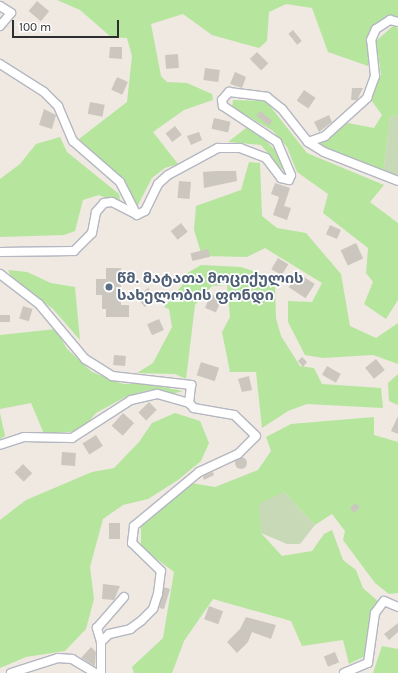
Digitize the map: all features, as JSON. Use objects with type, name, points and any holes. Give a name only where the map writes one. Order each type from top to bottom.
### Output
[{"type":"street","points":[[0,6],[12,13],[0,26]]},
{"type":"street","points":[[308,142],[325,136],[367,98],[375,76],[371,40],[376,29],[390,20],[398,22]]},
{"type":"street","points":[[0,64],[44,92],[58,106],[73,142],[120,182],[137,215]]},
{"type":"street","points":[[137,215],[144,211],[158,184],[168,175],[218,148],[240,148],[266,158],[281,178],[289,180],[291,175],[277,142],[223,106],[222,100],[229,92],[267,97],[282,109],[308,142],[324,152],[398,181]]},
{"type":"street","points":[[0,252],[74,251],[92,233],[96,212],[104,203],[112,202],[137,215]]},
{"type":"street","points":[[0,274],[39,304],[85,359],[122,378],[153,378],[191,385],[190,403]]},
{"type":"street","points":[[0,445],[24,437],[72,438],[137,398],[157,394],[190,403],[194,408],[234,415],[256,436],[238,454],[199,472],[134,526],[132,543],[161,571],[158,594],[153,609],[141,620],[130,629],[109,634],[101,642]]},
{"type":"street","points":[[101,673],[101,642],[97,628],[124,597]]},
{"type":"street","points":[[344,673],[368,663],[375,613],[384,601],[398,607]]},
{"type":"street","points":[[11,673],[58,658],[72,659],[95,673]]},
{"type":"green space","points":[[57,0],[398,0],[398,20],[385,18],[370,30],[368,66],[328,52],[312,8],[286,4],[269,12],[267,41],[259,48],[212,35],[183,14],[151,24],[161,76],[167,82],[187,83],[212,94],[213,100],[184,110],[153,132],[178,164],[165,168],[152,178],[137,207],[126,182],[79,139],[127,102],[132,56],[127,38],[111,37],[80,10]]},
{"type":"green space","points":[[393,26],[398,28],[398,115],[390,117],[383,175],[316,146],[348,123],[374,128],[382,115],[371,100],[381,74],[376,41]]},
{"type":"green space","points":[[233,100],[266,101],[307,153],[384,185],[370,202],[398,223],[398,300],[386,319],[364,304],[373,282],[366,273],[368,248],[323,213],[328,194],[297,172],[287,147],[273,131],[232,107]]},
{"type":"green space","points":[[398,115],[398,180],[383,175],[390,117]]},
{"type":"green space","points":[[250,125],[277,152],[283,171],[261,145],[228,142]]},
{"type":"green space","points":[[60,137],[67,152],[119,194],[121,205],[99,195],[83,200],[75,231],[64,235],[0,237],[0,179],[20,164],[36,144]]},
{"type":"green space","points":[[249,162],[260,163],[262,216],[277,228],[306,233],[341,274],[350,326],[376,338],[398,323],[398,364],[373,355],[323,358],[305,355],[288,322],[288,301],[312,302],[322,283],[265,248],[247,257],[202,256],[194,230],[196,206],[241,190]]},
{"type":"green space","points":[[201,265],[241,267],[263,274],[275,284],[276,318],[281,336],[300,366],[314,368],[322,384],[381,388],[383,408],[307,404],[288,411],[262,428],[256,372],[230,372],[222,332],[230,317],[227,285],[212,286],[195,305],[186,379],[175,374],[137,373],[153,363],[172,327],[169,309],[164,307],[183,284],[184,275]]},
{"type":"green space","points":[[8,270],[27,272],[51,283],[75,287],[80,340],[53,309],[13,280]]},
{"type":"green space","points":[[56,329],[67,349],[92,372],[123,384],[141,383],[183,391],[172,394],[150,390],[127,396],[96,413],[80,431],[44,434],[31,403],[0,409],[0,335]]},
{"type":"green space","points":[[398,374],[398,405],[389,401],[388,383]]},
{"type":"green space","points":[[0,413],[5,436],[0,439]]},
{"type":"green space","points":[[175,413],[200,421],[209,443],[201,461],[178,480],[148,499],[123,505],[103,519],[90,567],[94,599],[86,629],[65,651],[26,657],[0,668],[0,520],[26,500],[92,472],[114,468],[139,442],[152,423]]},
{"type":"green space","points":[[374,417],[374,435],[398,442],[398,593],[389,594],[375,583],[343,540],[345,531],[332,514],[315,525],[284,492],[261,533],[282,556],[312,551],[324,534],[332,530],[343,560],[356,570],[363,588],[379,602],[370,613],[365,656],[349,664],[343,640],[302,646],[291,621],[213,599],[184,641],[172,673],[134,673],[132,667],[163,638],[174,572],[141,547],[141,527],[191,483],[215,487],[258,470],[271,451],[266,437],[291,424]]},
{"type":"green space","points":[[284,492],[315,525],[300,544],[287,544],[261,533],[259,504]]},
{"type":"green space","points":[[382,646],[398,649],[398,673],[373,673]]},
{"type":"building","points":[[37,1],[49,11],[41,21],[29,11]]},
{"type":"building","points":[[293,30],[302,41],[297,45],[288,34]]},
{"type":"building","points":[[110,47],[122,47],[122,59],[109,58]]},
{"type":"building","points":[[257,52],[268,63],[261,70],[250,59]]},
{"type":"building","points":[[178,54],[179,68],[166,69],[165,55]]},
{"type":"building","points":[[205,68],[220,70],[218,82],[203,80]]},
{"type":"building","points":[[235,72],[246,77],[242,88],[230,84]]},
{"type":"building","points":[[117,77],[128,82],[122,95],[111,90]]},
{"type":"building","points":[[352,88],[363,88],[357,100],[351,100]]},
{"type":"building","points":[[304,90],[316,98],[308,109],[297,101]]},
{"type":"building","points":[[90,102],[105,105],[102,117],[88,114]]},
{"type":"building","points":[[44,109],[56,115],[52,129],[39,125]]},
{"type":"building","points":[[260,111],[273,121],[269,126],[256,116]]},
{"type":"building","points":[[329,115],[332,122],[319,132],[314,122]]},
{"type":"building","points":[[214,118],[231,122],[228,133],[212,129]]},
{"type":"building","points":[[175,126],[182,135],[172,142],[166,133]]},
{"type":"building","points":[[199,132],[202,140],[191,145],[187,136]]},
{"type":"building","points":[[236,171],[237,181],[204,188],[203,172]]},
{"type":"building","points":[[179,181],[191,182],[189,199],[178,198]]},
{"type":"building","points":[[275,183],[290,188],[284,206],[291,208],[287,220],[273,215],[279,197],[271,194]]},
{"type":"building","points":[[181,223],[188,232],[178,240],[171,231]]},
{"type":"building","points":[[330,225],[341,230],[337,239],[326,234]]},
{"type":"building","points":[[356,243],[363,258],[348,266],[341,250]]},
{"type":"building","points":[[208,249],[210,257],[192,261],[191,253]]},
{"type":"building","points":[[278,258],[288,264],[282,275],[271,269]]},
{"type":"building","name":"წმ. მატათა მოციქულის სახელობის ფონდი","points":[[106,268],[121,268],[121,305],[129,305],[129,317],[106,317],[106,309],[102,309],[102,295],[96,295],[96,279],[106,279]]},
{"type":"building","points":[[298,273],[315,284],[306,298],[289,287]]},
{"type":"building","points":[[148,288],[156,297],[145,307],[137,298]]},
{"type":"building","points":[[211,294],[222,299],[216,313],[205,308]]},
{"type":"building","points":[[23,306],[33,309],[29,321],[19,318]]},
{"type":"building","points":[[0,315],[10,315],[10,322],[0,322]]},
{"type":"building","points":[[159,319],[164,330],[152,335],[147,324]]},
{"type":"building","points":[[114,355],[126,356],[125,366],[113,365]]},
{"type":"building","points":[[302,357],[307,362],[303,367],[298,361]]},
{"type":"building","points":[[376,359],[385,370],[374,379],[365,368]]},
{"type":"building","points":[[201,362],[219,368],[215,381],[197,375]]},
{"type":"building","points":[[327,366],[341,374],[336,383],[322,375]]},
{"type":"building","points":[[249,376],[252,390],[242,392],[238,379]]},
{"type":"building","points":[[149,402],[157,410],[146,420],[138,413]]},
{"type":"building","points":[[123,413],[134,423],[123,436],[112,426]]},
{"type":"building","points":[[398,416],[398,434],[391,431]]},
{"type":"building","points":[[96,435],[103,446],[89,455],[82,443]]},
{"type":"building","points":[[62,452],[76,453],[75,466],[61,465]]},
{"type":"building","points":[[239,457],[243,457],[247,463],[243,469],[239,469],[235,465],[235,461]]},
{"type":"building","points":[[23,464],[32,473],[24,482],[15,472]]},
{"type":"building","points":[[213,472],[214,475],[204,480],[203,476]]},
{"type":"building","points":[[355,503],[360,507],[354,513],[350,509]]},
{"type":"building","points":[[109,523],[120,523],[120,539],[109,539]]},
{"type":"building","points":[[103,584],[120,586],[114,600],[102,599]]},
{"type":"building","points":[[164,587],[170,589],[164,609],[159,608]]},
{"type":"building","points":[[209,606],[223,611],[218,624],[204,619]]},
{"type":"building","points":[[246,617],[276,625],[271,639],[252,632],[248,642],[237,653],[227,642],[240,629]]},
{"type":"building","points":[[398,623],[398,632],[389,640],[384,634]]},
{"type":"building","points":[[91,647],[96,652],[95,666],[81,658]]},
{"type":"building","points":[[335,652],[339,662],[328,667],[324,656]]},
{"type":"place","name":"წმ. მატათა მოციქულის სახელობის ფონდი","points":[[109,287]]}]
